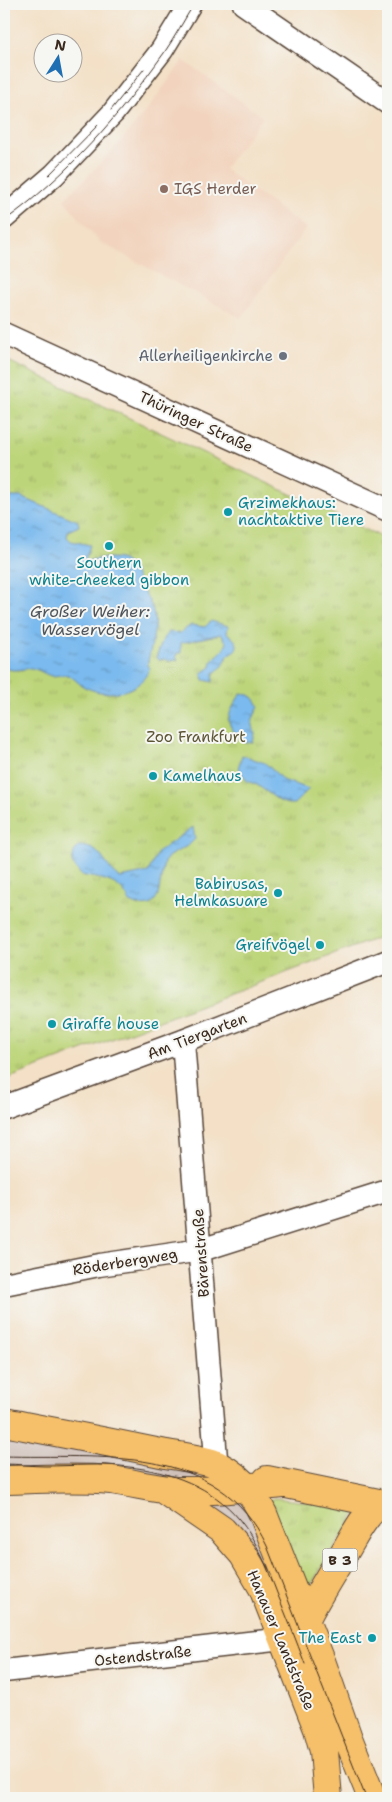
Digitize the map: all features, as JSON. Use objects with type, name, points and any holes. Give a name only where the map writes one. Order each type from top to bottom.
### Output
[{"type":"main road","name":"Hanauer Landstraße","points":[[4,1422],[88,1437],[215,1464],[247,1487],[263,1514],[372,1798]]},
{"type":"main road","points":[[173,1490],[208,1477],[212,1473],[215,1464],[283,1484],[385,1504]]},
{"type":"main road","name":"Hanauer Landstraße","points":[[4,1480],[76,1478],[106,1480],[173,1490],[247,1487]]},
{"type":"main road","points":[[247,1487],[283,1484]]},
{"type":"main road","name":"Hanauer Landstraße","points":[[173,1490],[235,1544],[251,1566],[263,1588],[321,1741],[327,1773],[328,1798]]},
{"type":"main road","name":"B 3","points":[[286,1647],[362,1524],[373,1510],[385,1504]]},
{"type":"street","points":[[4,218],[54,175],[113,113],[162,50],[190,4]]},
{"type":"street","points":[[244,4],[388,103]]},
{"type":"street","name":"Thüringer Straße","points":[[4,334],[388,510]]},
{"type":"street","name":"Am Tiergarten","points":[[4,1107],[183,1041],[388,961]]},
{"type":"street","name":"Bärenstraße","points":[[183,1041],[201,1250],[215,1464]]},
{"type":"street","name":"Röderbergweg","points":[[4,1284],[99,1265],[201,1250],[388,1191]]},
{"type":"street","name":"Ostendstraße","points":[[4,1671],[286,1647]]},
{"type":"shaded area","name":"IGS Herder","points":[[183,60],[263,117],[224,169],[306,228],[241,318],[100,242],[64,200],[117,146],[149,107]]},
{"type":"shaded area","points":[[4,1431],[204,1472],[193,1479],[4,1473]]},
{"type":"shaded area","points":[[200,1496],[245,1497],[297,1614]]},
{"type":"green space","name":"Zoo Frankfurt","points":[[4,359],[388,540],[388,934],[4,1080]]},
{"type":"green space","points":[[274,1498],[316,1503],[357,1512],[301,1600],[267,1501]]},
{"type":"water","name":"Großer Weiher: Wasservögel","points":[[21,497],[78,521],[79,526],[68,531],[67,537],[71,541],[90,545],[85,561],[114,558],[127,562],[132,568],[151,605],[154,619],[154,635],[147,666],[150,667],[140,683],[124,691],[105,693],[84,687],[68,675],[52,676],[34,669],[13,670],[4,668],[4,498]]},
{"type":"water","points":[[211,621],[228,626],[227,633],[237,644],[236,649],[228,655],[223,666],[214,673],[213,682],[204,680],[202,673],[211,667],[212,661],[227,643],[221,634],[181,643],[181,653],[177,653],[176,657],[178,660],[168,661],[156,658],[163,639],[168,632],[180,633],[191,625],[205,627]]},
{"type":"water","points":[[241,693],[252,696],[259,706],[252,721],[255,734],[253,742],[246,743],[230,725],[229,720],[232,709]]},
{"type":"water","points":[[242,755],[265,763],[282,780],[309,789],[294,804],[281,802],[257,785],[247,781],[238,768]]},
{"type":"water","points":[[193,827],[195,839],[189,845],[169,856],[164,862],[158,896],[151,905],[140,906],[130,902],[126,894],[116,885],[104,880],[81,875],[72,863],[74,852],[79,846],[87,847],[98,853],[120,878],[148,872],[158,852]]},
{"type":"tram line","points":[[4,221],[49,185],[91,144],[129,100],[164,53],[194,4]]},
{"type":"tram line","points":[[111,110],[144,69]]},
{"type":"tram line","points":[[49,175],[100,123]]},
{"type":"tram line","points":[[4,1456],[116,1458],[152,1463],[187,1472],[218,1488],[245,1512],[267,1546],[366,1798]]},
{"type":"tram line","points":[[4,1464],[45,1466],[108,1465],[144,1469],[189,1482],[216,1498],[239,1519],[261,1554],[305,1664]]},
{"type":"place","name":"IGS Herder","points":[[164,189]]},
{"type":"place","name":"Allerheiligenkirche","points":[[283,356]]},
{"type":"place","name":"Grzimekhaus: nachtaktive Tiere","points":[[228,512]]},
{"type":"place","name":"Southern white-cheeked gibbon","points":[[109,546]]},
{"type":"place","name":"Kamelhaus","points":[[153,776]]},
{"type":"place","name":"Babirusas, Helmkasuare","points":[[278,893]]},
{"type":"place","name":"Greifvögel","points":[[320,945]]},
{"type":"place","name":"Giraffe house","points":[[52,1024]]},
{"type":"place","name":"The East","points":[[372,1638]]}]
